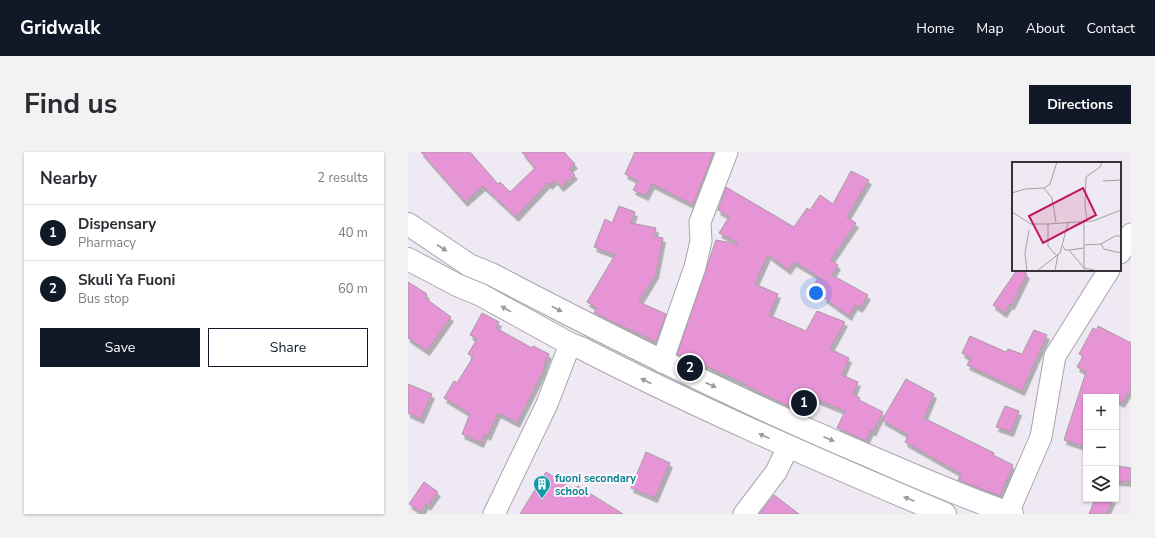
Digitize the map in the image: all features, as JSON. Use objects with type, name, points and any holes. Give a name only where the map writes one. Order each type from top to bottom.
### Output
[{"type":"main road","points":[[409,226],[469,265],[491,274],[662,362],[798,426],[972,500],[1010,513]]},
{"type":"main road","points":[[408,259],[457,285],[481,295],[570,344],[788,447],[945,514]]},
{"type":"main road","points":[[408,275],[418,275],[457,285]]},
{"type":"street","points":[[662,362],[695,267],[701,241],[700,222],[727,152]]},
{"type":"street","points":[[1121,251],[1131,234]]},
{"type":"street","points":[[1010,513],[1041,437],[1055,356],[1108,271]]},
{"type":"street","points":[[494,514],[547,404],[570,344]]},
{"type":"street","points":[[744,514],[776,472],[788,447]]},
{"type":"building","points":[[421,152],[470,152],[498,184],[500,182],[510,192],[535,168],[522,152],[564,152],[575,164],[569,169],[575,175],[561,187],[555,180],[550,185],[548,183],[516,217],[483,186],[465,202]]},
{"type":"building","points":[[635,152],[714,152],[693,205],[652,184],[646,196],[633,190],[638,181],[625,174]]},
{"type":"building","points":[[851,171],[869,180],[847,217],[856,223],[831,260],[838,265],[832,275],[868,295],[860,308],[855,305],[849,316],[824,298],[826,295],[813,286],[819,277],[794,262],[788,270],[768,255],[755,284],[778,294],[769,315],[806,331],[817,311],[845,322],[830,349],[849,358],[842,375],[858,382],[853,394],[860,398],[859,400],[883,412],[873,432],[871,430],[866,441],[837,428],[845,411],[808,396],[801,409],[797,407],[796,410],[745,385],[746,384],[677,354],[716,240],[738,243],[719,233],[729,217],[718,210],[726,187],[794,227],[807,208],[810,210],[820,195],[833,204]]},
{"type":"building","points":[[619,206],[635,212],[631,223],[656,228],[654,236],[663,238],[656,274],[639,302],[666,314],[656,342],[594,313],[597,308],[587,302],[615,255],[594,247],[605,219],[612,223]]},
{"type":"building","points":[[1016,271],[1023,271],[1027,274],[1012,305],[1010,304],[1004,313],[993,305]]},
{"type":"building","points":[[408,282],[427,294],[425,298],[451,317],[427,351],[408,338]]},
{"type":"building","points":[[482,313],[499,322],[496,328],[532,348],[533,346],[549,354],[544,366],[545,367],[517,423],[498,413],[488,436],[485,434],[481,443],[462,434],[470,414],[444,398],[454,381],[457,383],[473,357],[468,354],[477,339],[470,335]]},
{"type":"building","points":[[1098,326],[1131,343],[1131,388],[1122,403],[1119,402],[1119,394],[1083,394],[1083,446],[1064,440],[1086,372],[1077,367],[1083,356],[1079,354],[1093,328],[1097,330]]},
{"type":"building","points":[[1034,330],[1047,335],[1022,391],[967,365],[971,358],[962,353],[970,336],[1006,352],[1008,349],[1022,354]]},
{"type":"building","points":[[906,379],[934,394],[924,418],[994,453],[993,455],[1013,465],[1000,496],[958,480],[961,474],[905,442],[908,435],[882,420]]},
{"type":"building","points":[[408,384],[432,394],[421,419],[408,413]]},
{"type":"building","points":[[1005,406],[1019,411],[1011,432],[996,427]]},
{"type":"building","points":[[646,452],[670,463],[655,498],[631,488]]},
{"type":"building","points":[[1119,466],[1131,468],[1131,482],[1119,481]]},
{"type":"building","points":[[546,472],[575,490],[578,486],[623,514],[520,514]]},
{"type":"building","points":[[424,482],[438,492],[428,506],[426,504],[421,512],[409,504]]},
{"type":"building","points":[[774,495],[799,514],[759,514]]},
{"type":"building","points":[[1094,502],[1112,502],[1106,514],[1089,514]]},
{"type":"place","name":"Skuli Ya Fuoni","points":[[690,368]]},
{"type":"place","name":"Dispensary","points":[[804,403]]},
{"type":"place","name":"fuoni secondary school","points":[[542,499]]}]
